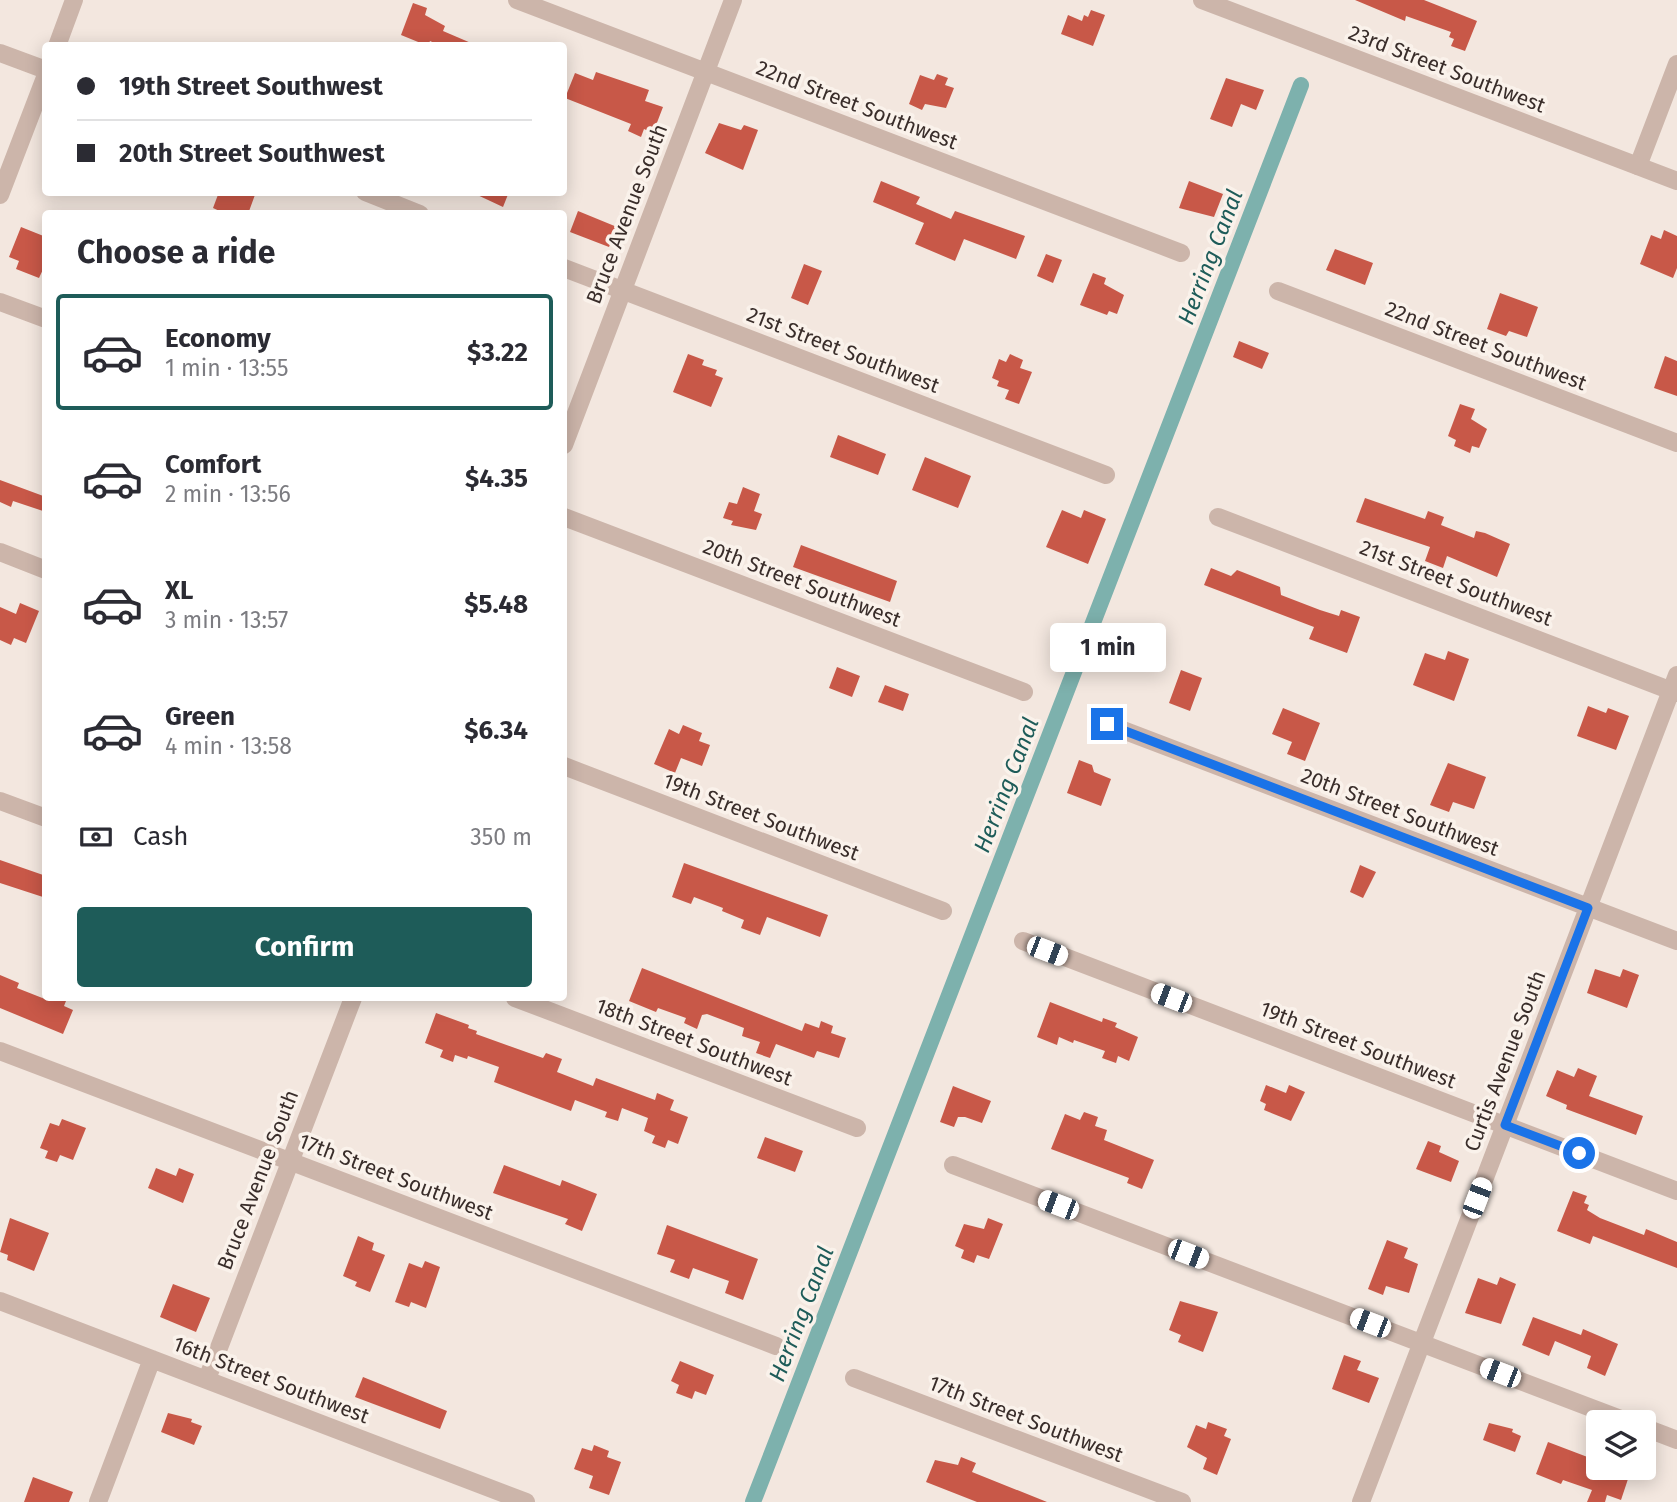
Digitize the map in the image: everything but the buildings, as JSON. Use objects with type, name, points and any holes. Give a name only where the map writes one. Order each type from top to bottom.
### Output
[{"type":"street","points":[[58,42],[74,0]]},
{"type":"street","name":"22nd Street Southwest","points":[[517,0],[1181,253]]},
{"type":"street","name":"Bruce Avenue South","points":[[567,437],[733,0]]},
{"type":"street","name":"23rd Street Southwest","points":[[1202,0],[1677,181]]},
{"type":"street","points":[[0,53],[42,70]]},
{"type":"street","points":[[1638,166],[1677,64]]},
{"type":"street","points":[[0,195],[42,83]]},
{"type":"street","points":[[375,196],[410,210]]},
{"type":"street","name":"21st Street Southwest","points":[[567,269],[1106,475]]},
{"type":"street","name":"22nd Street Southwest","points":[[1279,291],[1677,443]]},
{"type":"street","points":[[0,302],[42,318]]},
{"type":"street","name":"21st Street Southwest","points":[[1218,517],[1675,686]]},
{"type":"street","name":"20th Street Southwest","points":[[567,518],[1024,692]]},
{"type":"street","points":[[0,552],[42,568]]},
{"type":"street","name":"Curtis Avenue South","points":[[1361,1502],[1675,686]]},
{"type":"street","name":"20th Street Southwest","points":[[1107,724],[1677,941]]},
{"type":"street","name":"19th Street Southwest","points":[[567,767],[943,911]]},
{"type":"street","points":[[0,800],[42,816]]},
{"type":"street","name":"19th Street Southwest","points":[[1023,941],[1677,1191]]},
{"type":"street","name":"Bruce Avenue South","points":[[207,1379],[352,1001]]},
{"type":"street","name":"18th Street Southwest","points":[[522,1001],[857,1128]]},
{"type":"street","name":"17th Street Southwest","points":[[0,1051],[776,1346]]},
{"type":"street","points":[[953,1165],[1597,1410]]},
{"type":"street","name":"16th Street Southwest","points":[[0,1301],[526,1502]]},
{"type":"street","points":[[98,1502],[152,1359]]},
{"type":"street","name":"17th Street Southwest","points":[[854,1378],[1182,1502]]},
{"type":"street","points":[[1656,1432],[1677,1440]]},
{"type":"waterway","name":"Herring Canal","points":[[753,1502],[1301,85]]},
{"type":"route","points":[[1107,724],[1588,908],[1505,1125],[1579,1153]]}]
